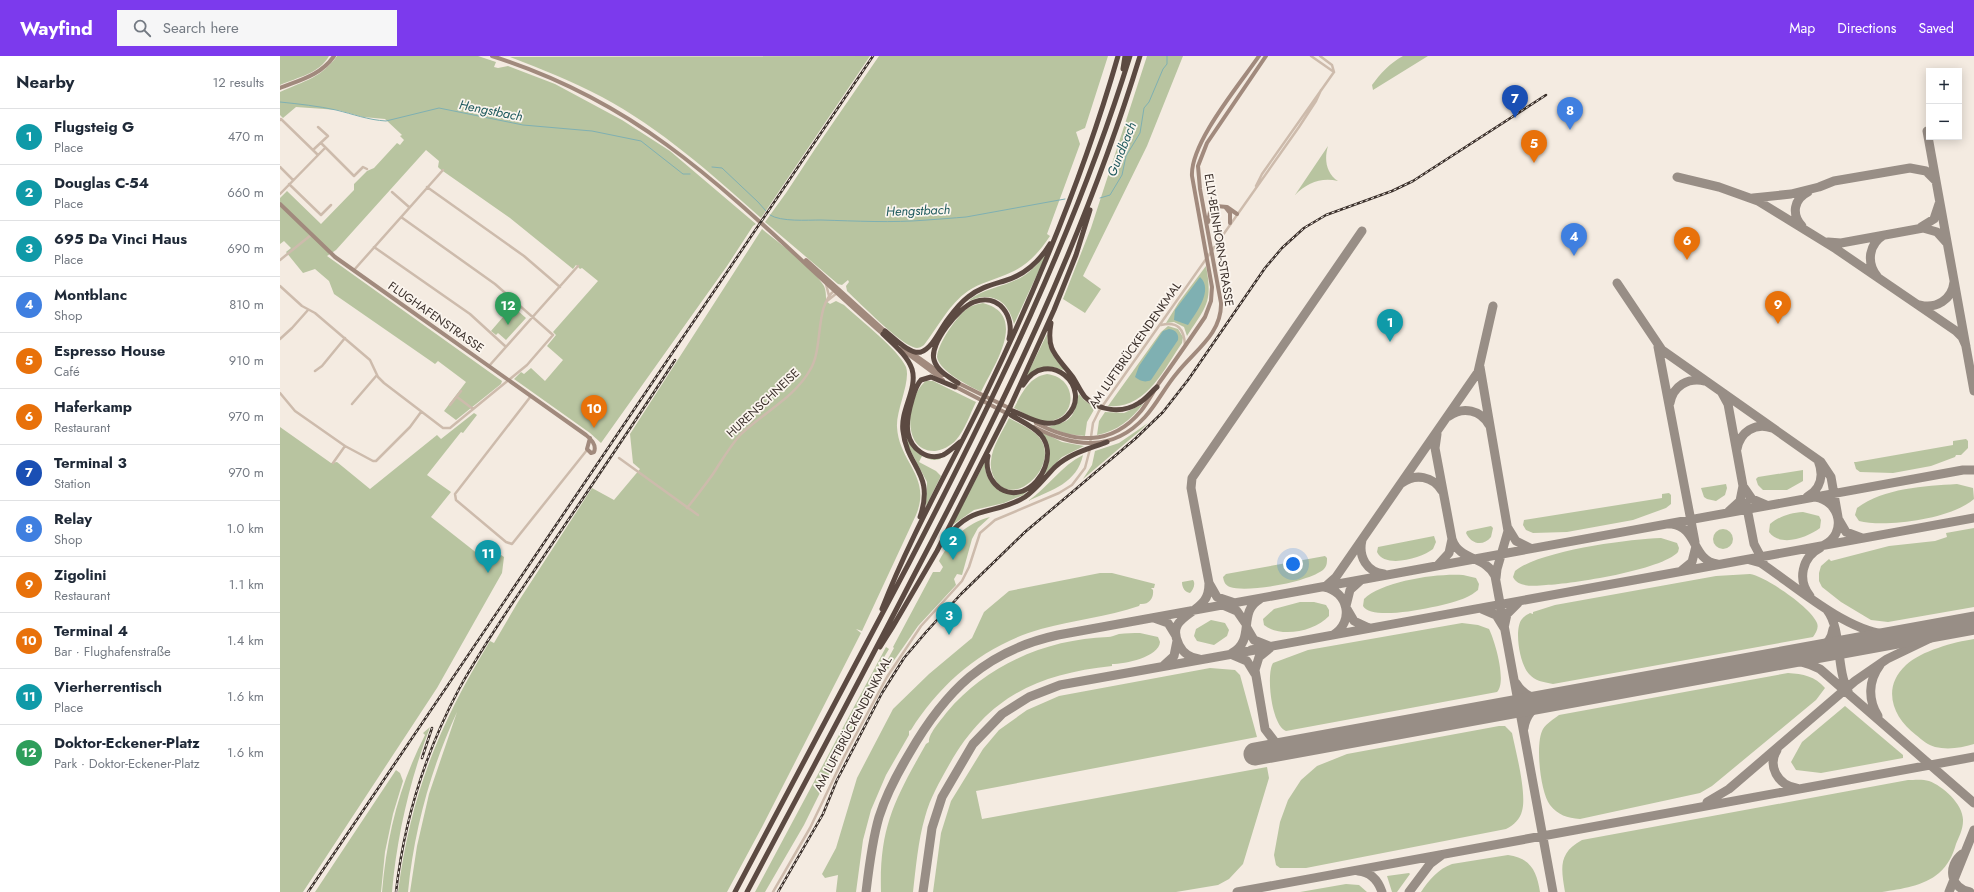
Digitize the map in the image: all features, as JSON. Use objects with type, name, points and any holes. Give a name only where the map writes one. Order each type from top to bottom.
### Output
[{"type":"highway","points":[[910,544],[964,438],[1042,270],[1092,137],[1118,56]]},
{"type":"highway","points":[[1120,86],[1125,56]]},
{"type":"highway","points":[[735,892],[871,636],[971,442],[1024,331],[1084,190],[1130,56]]},
{"type":"highway","points":[[747,892],[869,661],[1005,398],[1055,289],[1093,193],[1123,110],[1140,56]]},
{"type":"highway","points":[[869,661],[892,628],[937,551],[1011,405],[1054,310],[1085,228],[1093,193]]},
{"type":"highway","points":[[884,332],[912,351],[918,352],[925,350],[955,309],[965,299],[981,288],[1006,281],[1027,271],[1042,256],[1057,231]]},
{"type":"highway","points":[[957,385],[938,368],[934,361],[933,354],[936,345],[948,326],[956,315],[968,304],[986,300],[995,302],[1005,309],[1010,317],[1011,325],[1005,352]]},
{"type":"highway","points":[[1054,310],[1049,336],[1051,349],[1084,395],[1097,405],[1107,409],[1117,410],[1134,406],[1140,403],[1157,387]]},
{"type":"highway","points":[[871,636],[910,544],[922,511],[925,496],[923,478],[905,442],[903,430],[903,418],[912,386],[913,374],[906,358],[884,332]]},
{"type":"highway","points":[[1011,405],[1028,378],[1040,370],[1048,369],[1059,371],[1069,378],[1074,388],[1075,396],[1073,408],[1067,416],[1058,422],[1042,423],[1012,413]]},
{"type":"highway","points":[[957,385],[931,377],[921,380],[916,388],[911,402],[908,432],[911,443],[916,449],[932,456],[945,454],[964,438]]},
{"type":"highway","points":[[994,440],[986,464],[989,475],[996,485],[1004,490],[1016,492],[1026,489],[1036,481],[1047,460],[1048,450],[1046,443],[1034,429],[1012,413]]},
{"type":"highway","points":[[937,551],[948,535],[965,519],[977,513],[1024,498],[1037,487],[1056,466],[1071,455],[1084,450],[1096,442],[1107,442]]},
{"type":"street","points":[[281,87],[313,75],[333,56]]},
{"type":"street","name":"ELLY-BEINHORN-STRASSE","points":[[837,291],[884,332],[919,359],[957,385],[1059,438],[1096,442],[1116,431],[1133,419],[1146,405],[1205,317],[1211,301],[1212,287],[1192,176],[1196,152],[1204,136],[1259,56]]},
{"type":"street","name":"ELLY-BEINHORN-STRASSE","points":[[1107,442],[1130,431],[1142,420],[1177,373],[1208,339],[1217,326],[1221,303],[1198,174],[1201,156],[1207,143],[1266,56]]},
{"type":"street","points":[[1311,56],[1334,72]]},
{"type":"street","points":[[1320,56],[1332,65],[1334,72]]},
{"type":"street","points":[[494,57],[546,76],[595,99],[643,128],[689,161],[796,253],[837,291]]},
{"type":"street","name":"AM LUFTBRÜCKENDENKMAL","points":[[773,892],[815,818],[845,755],[886,677],[921,626],[962,581],[969,567],[980,533],[995,520],[1059,493],[1072,485],[1079,477],[1087,465],[1092,428],[1096,418],[1230,223],[1313,106],[1321,90],[1334,72]]},
{"type":"street","points":[[280,120],[281,119],[318,155]]},
{"type":"street","points":[[313,150],[328,136],[318,126]]},
{"type":"street","points":[[321,143],[354,176],[363,167],[367,169]]},
{"type":"street","points":[[280,194],[325,148]]},
{"type":"street","points":[[280,167],[294,180]]},
{"type":"street","points":[[354,270],[443,170]]},
{"type":"street","points":[[290,184],[321,215],[331,205]]},
{"type":"street","points":[[427,187],[520,253],[560,287]]},
{"type":"street","points":[[392,192],[409,207]]},
{"type":"street","name":"FLUGHAFENSTRASSE","points":[[280,204],[331,253],[589,438]]},
{"type":"street","points":[[1208,228],[1211,211],[1216,206],[1224,206],[1237,214]]},
{"type":"street","points":[[1224,206],[1230,213],[1230,223]]},
{"type":"street","points":[[280,286],[370,360],[377,375],[384,383],[446,429],[451,427],[527,365],[554,335],[495,284],[401,217]]},
{"type":"street","points":[[280,260],[311,235]]},
{"type":"street","points":[[374,247],[470,314],[505,346]]},
{"type":"street","points":[[796,253],[837,291]]},
{"type":"street","points":[[489,366],[505,346],[578,266]]},
{"type":"street","points":[[825,281],[829,297]]},
{"type":"street","name":"HURENSCHNEISE","points":[[687,508],[734,442],[792,392],[810,371],[817,353],[821,318],[829,297],[837,291]]},
{"type":"street","name":"HURENSCHNEISE","points":[[827,302],[837,291]]},
{"type":"street","points":[[280,339],[308,310]]},
{"type":"street","points":[[1160,325],[1172,324],[1178,326],[1184,335],[1185,345]]},
{"type":"street","points":[[314,371],[322,366],[345,338]]},
{"type":"street","points":[[352,404],[377,375]]},
{"type":"street","points":[[450,406],[461,391]]},
{"type":"street","points":[[280,393],[295,411],[345,446],[370,460],[376,460],[410,427],[422,412]]},
{"type":"street","points":[[531,396],[454,496],[456,500],[508,543],[512,544],[587,450],[589,438]]},
{"type":"street","points":[[457,397],[473,409]]},
{"type":"street","points":[[587,450],[591,453],[595,450],[589,438]]},
{"type":"street","points":[[333,463],[345,446]]},
{"type":"street","points":[[619,458],[698,515]]},
{"type":"green space","points":[[280,56],[329,56],[320,67],[314,71],[280,85]]},
{"type":"green space","points":[[337,56],[478,56],[496,62],[494,67],[498,68],[508,66],[555,84],[622,120],[670,151],[756,224],[753,226],[727,266],[601,443],[590,433],[514,379],[521,372],[524,374],[531,368],[545,381],[563,360],[547,346],[556,335],[553,332],[598,281],[576,265],[573,269],[510,218],[440,169],[438,167],[439,161],[426,150],[336,250],[327,256],[502,381],[501,384],[456,420],[444,411],[466,382],[438,361],[435,364],[334,294],[329,281],[315,269],[303,273],[286,252],[291,248],[284,241],[280,244],[280,198],[287,191],[321,224],[354,190],[354,184],[367,171],[374,168],[397,143],[400,145],[404,140],[400,136],[402,135],[385,119],[363,117],[338,110],[296,107],[283,118],[280,115],[280,92],[312,78],[325,69]]},
{"type":"green space","points":[[870,56],[761,218],[724,185],[665,137],[623,109],[579,86],[510,57]]},
{"type":"green space","points":[[879,56],[1108,56],[1085,128],[1076,132],[1080,144],[1047,234],[1050,236],[1041,249],[1025,264],[1012,272],[977,286],[961,296],[949,309],[924,345],[918,348],[913,347],[898,338],[847,291],[846,286],[849,282],[848,280],[842,285],[838,284],[765,222]]},
{"type":"green space","points":[[1147,56],[1183,56],[1147,146],[1083,276],[1101,289],[1085,313],[1063,299],[1091,228]]},
{"type":"green space","points":[[1403,56],[1428,56],[1373,90],[1372,85],[1382,73]]},
{"type":"green space","points":[[1328,146],[1326,156],[1327,165],[1331,174],[1338,181],[1326,180],[1315,182],[1304,187],[1295,195]]},
{"type":"green space","points":[[762,229],[795,256],[818,278],[825,288],[826,301],[830,304],[836,301],[844,305],[887,343],[902,360],[906,367],[907,380],[897,420],[897,427],[899,440],[918,480],[920,501],[916,515],[862,631],[856,629],[861,633],[762,827],[727,892],[410,892],[417,846],[429,794],[457,712],[439,755],[425,800],[419,823],[408,892],[398,892],[404,856],[419,791],[442,731],[472,672],[490,641],[494,643],[518,602],[592,488],[614,500],[640,469],[633,463],[630,434]]},
{"type":"green space","points":[[1047,253],[1014,324],[1010,313],[1000,301],[990,297],[981,297],[968,301],[975,296],[1025,275],[1034,268]]},
{"type":"green space","points":[[1206,266],[1209,288],[1206,304],[1187,336],[1184,327],[1174,322],[1166,323],[1179,302]]},
{"type":"green space","points":[[983,303],[997,309],[1004,318],[1006,329],[1004,342],[999,355],[981,392],[949,373],[939,363],[937,357],[944,337],[959,317],[968,308]]},
{"type":"green space","points":[[509,310],[515,314],[518,311],[526,318],[506,340],[498,333],[496,335],[491,331]]},
{"type":"green space","points":[[1168,326],[1178,329],[1183,337],[1182,343],[1161,375],[1143,395],[1133,402],[1121,406],[1108,406],[1161,332]]},
{"type":"green space","points":[[1047,334],[1048,344],[1052,354],[1065,370],[1043,367],[1025,379]]},
{"type":"green space","points":[[1047,374],[1058,377],[1065,383],[1069,391],[1069,408],[1064,415],[1056,419],[1042,421],[1014,408],[1027,386],[1035,378]]},
{"type":"green space","points":[[926,381],[933,381],[976,402],[965,427],[959,436],[952,444],[941,450],[935,451],[924,449],[916,442],[912,433],[910,421],[911,409],[920,388]]},
{"type":"green space","points":[[1079,394],[1084,400],[1095,408],[1087,422],[1085,436],[1067,434],[1048,427],[1065,421],[1071,416],[1074,412]]},
{"type":"green space","points":[[1143,404],[1134,415],[1123,424],[1111,431],[1097,435],[1099,421],[1105,412],[1124,413]]},
{"type":"green space","points":[[474,413],[477,415],[463,433],[461,432],[427,475],[451,492],[431,517],[492,565],[501,555],[504,557],[502,573],[437,688],[303,892],[280,892],[280,427],[331,463],[337,462],[370,489],[437,435],[441,439]]},
{"type":"green space","points":[[1009,418],[1036,434],[1043,445],[1045,456],[1041,468],[1034,478],[1025,486],[1015,490],[1005,488],[996,481],[992,474],[991,466],[993,450]]},
{"type":"green space","points":[[1148,423],[1083,479],[1092,465],[1095,451],[1119,443]]},
{"type":"green space","points":[[1042,432],[1062,442],[1084,446],[1062,457],[1023,495],[1004,503],[974,510],[954,524],[953,523],[985,462],[988,478],[999,491],[1028,490],[1047,463],[1049,456],[1047,441]]},
{"type":"green space","points":[[906,437],[919,454],[945,455],[937,460],[931,460],[922,456],[919,462],[936,471],[941,476],[926,506],[927,482],[906,442]]},
{"type":"green space","points":[[1966,439],[1968,441],[1968,448],[1961,455],[1956,455],[1955,457],[1931,466],[1893,473],[1860,472],[1856,469],[1854,462],[1953,445],[1953,441]]},
{"type":"green space","points":[[1083,455],[1080,465],[1069,479],[1054,489],[1028,501],[1068,465]]},
{"type":"green space","points":[[1803,470],[1803,481],[1787,490],[1763,490],[1758,485],[1756,479],[1758,477]]},
{"type":"green space","points":[[1726,484],[1727,488],[1725,495],[1716,501],[1704,497],[1701,488]]},
{"type":"green space","points":[[1957,484],[1973,488],[1974,499],[1964,506],[1935,517],[1901,522],[1871,523],[1859,521],[1855,515],[1857,508],[1868,501],[1892,492],[1918,487]]},
{"type":"green space","points":[[1669,493],[1671,495],[1671,504],[1666,508],[1633,520],[1567,532],[1533,533],[1526,530],[1523,525],[1524,520],[1662,498],[1662,494]]},
{"type":"green space","points":[[1803,512],[1819,516],[1821,520],[1820,528],[1809,535],[1787,540],[1774,537],[1769,532],[1770,524],[1781,517]]},
{"type":"green space","points":[[990,517],[978,528],[972,539],[962,575],[957,574],[954,579],[956,585],[918,626],[874,689],[881,665],[884,666],[933,572],[940,572],[943,567],[939,561],[943,553],[954,539],[966,528],[973,523]]},
{"type":"green space","points":[[1491,526],[1493,528],[1491,537],[1481,543],[1471,540],[1466,533],[1467,531]]},
{"type":"green space","points":[[1974,528],[1974,607],[1888,622],[1871,620],[1841,602],[1822,587],[1819,581],[1821,566],[1829,559],[1831,561],[1889,546],[1935,541],[1947,537],[1946,533]]},
{"type":"green space","points":[[1719,529],[1727,529],[1733,535],[1733,543],[1727,549],[1719,549],[1713,543],[1713,535]]},
{"type":"green space","points":[[1434,536],[1436,542],[1433,549],[1421,556],[1395,561],[1381,557],[1377,552],[1378,547]]},
{"type":"green space","points":[[1661,538],[1677,543],[1679,548],[1678,552],[1669,559],[1636,570],[1595,579],[1537,586],[1523,585],[1515,581],[1513,577],[1515,571],[1527,564],[1563,552],[1585,547]]},
{"type":"green space","points":[[1325,556],[1327,558],[1327,562],[1324,569],[1317,574],[1293,582],[1250,589],[1230,587],[1223,579],[1226,574]]},
{"type":"green space","points":[[1100,573],[1112,573],[1155,584],[1154,588],[1151,588],[1153,590],[1152,598],[1146,603],[1127,610],[1053,626],[1021,636],[983,655],[951,681],[936,696],[909,731],[909,735],[886,775],[871,810],[863,840],[856,892],[836,892],[838,875],[825,878],[822,874],[836,848],[857,778],[893,709],[929,674],[972,638],[984,612],[1009,591]]},
{"type":"green space","points":[[1750,574],[1766,580],[1776,586],[1807,609],[1818,625],[1813,637],[1553,684],[1540,681],[1529,674],[1520,654],[1518,630],[1522,619],[1530,613],[1533,614],[1533,612],[1555,605],[1716,576]]},
{"type":"green space","points":[[1440,575],[1463,575],[1476,578],[1479,584],[1478,590],[1469,596],[1444,605],[1395,613],[1369,611],[1363,606],[1364,599],[1384,587],[1425,577]]},
{"type":"green space","points":[[1193,580],[1194,587],[1190,593],[1185,591],[1182,582]]},
{"type":"green space","points":[[1300,602],[1314,602],[1326,605],[1329,610],[1329,616],[1323,622],[1315,626],[1297,631],[1279,631],[1264,625],[1263,619],[1274,609]]},
{"type":"green space","points":[[1211,620],[1225,623],[1229,630],[1227,636],[1214,645],[1197,641],[1194,636],[1196,629]]},
{"type":"green space","points":[[1462,623],[1478,625],[1489,629],[1499,661],[1501,680],[1500,687],[1497,692],[1286,731],[1281,727],[1273,709],[1271,698],[1270,677],[1273,663],[1308,650]]},
{"type":"green space","points":[[1140,633],[1158,637],[1160,642],[1154,652],[1148,656],[1125,663],[1112,664],[1112,666],[1060,675],[1037,683],[1016,693],[997,706],[980,722],[964,742],[949,765],[930,803],[921,835],[913,892],[881,892],[883,849],[891,814],[906,781],[926,744],[929,742],[933,731],[947,712],[963,695],[999,668],[1041,649],[1085,639],[1109,637],[1119,634]]},
{"type":"green space","points":[[1974,639],[1974,744],[1950,748],[1932,746],[1916,735],[1901,720],[1893,702],[1892,693],[1894,683],[1898,674],[1906,665],[1920,655],[1957,642]]},
{"type":"green space","points":[[886,647],[889,649],[878,667],[871,690],[804,825],[765,892],[755,892]]},
{"type":"green space","points":[[1210,668],[1235,670],[1240,675],[1257,737],[976,791],[982,819],[1267,767],[1269,778],[1243,864],[1229,879],[1218,885],[1176,892],[933,892],[941,833],[951,801],[983,749],[999,730],[1027,710],[1059,696]]},
{"type":"green space","points":[[1788,673],[1813,678],[1825,688],[1816,700],[1712,786],[1700,793],[1580,819],[1567,817],[1560,814],[1546,799],[1541,779],[1539,745],[1543,729],[1559,715]]},
{"type":"green space","points":[[1845,706],[1903,755],[1903,758],[1821,773],[1796,770],[1791,762],[1802,742]]},
{"type":"green space","points":[[1505,726],[1512,733],[1523,794],[1523,804],[1520,817],[1514,824],[1506,829],[1306,868],[1280,868],[1276,865],[1274,855],[1280,822],[1288,800],[1301,780],[1317,766],[1347,754]]},
{"type":"green space","points":[[430,727],[416,767],[405,808],[397,850],[392,892],[382,892],[387,851],[401,792],[425,735],[423,733]]},
{"type":"green space","points":[[396,770],[400,773],[403,781],[393,814],[385,852],[381,892],[315,892]]},
{"type":"green space","points":[[1908,780],[1927,780],[1935,783],[1952,797],[1960,809],[1963,821],[1962,830],[1948,863],[1939,873],[1919,884],[1882,892],[1565,892],[1562,868],[1563,862],[1569,850],[1582,840]]},
{"type":"green space","points":[[1508,855],[1522,859],[1532,867],[1537,878],[1540,892],[1421,892],[1434,875],[1447,866]]},
{"type":"green space","points":[[1410,874],[1397,892],[1392,892],[1387,876]]},
{"type":"green space","points":[[1346,884],[1359,885],[1367,892],[1300,892]]},
{"type":"water","points":[[1200,277],[1204,282],[1205,288],[1199,308],[1188,325],[1174,320],[1175,310]]},
{"type":"water","points":[[1169,329],[1174,330],[1178,336],[1178,340],[1151,380],[1145,381],[1135,377],[1139,366],[1163,331]]},
{"type":"waterway","name":"Gundbach","points":[[1100,198],[1110,195],[1122,175],[1126,156],[1140,133],[1144,108],[1149,102],[1163,69],[1167,64],[1167,56]]},
{"type":"waterway","name":"Hengstbach","points":[[280,102],[308,105],[386,121],[439,108],[523,125],[592,131],[641,141],[683,174],[690,174]]},
{"type":"waterway","name":"Hengstbach","points":[[712,167],[722,168],[766,211]]},
{"type":"waterway","name":"Hengstbach","points":[[770,215],[781,219],[794,220],[874,222],[914,221],[966,217],[1065,199]]},
{"type":"taxiway","points":[[1929,140],[1974,391]]},
{"type":"taxiway","points":[[1753,198],[1791,194],[1819,187],[1834,181],[1910,168],[1926,171],[1936,181]]},
{"type":"taxiway","points":[[1677,177],[1719,187],[1758,201],[1836,249],[1956,331],[1962,337],[1966,346]]},
{"type":"taxiway","points":[[1802,226],[1796,217],[1795,212],[1797,203],[1803,195],[1808,192]]},
{"type":"taxiway","points":[[1921,227],[1934,219],[1939,204]]},
{"type":"taxiway","points":[[1828,242],[1841,243],[1923,228],[1937,232],[1946,242]]},
{"type":"taxiway","points":[[1232,602],[1217,597],[1209,583],[1191,488],[1192,478],[1362,231]]},
{"type":"taxiway","points":[[1877,276],[1871,265],[1870,259],[1872,248],[1884,235]]},
{"type":"taxiway","points":[[1920,305],[1932,306],[1942,302],[1950,294],[1954,282]]},
{"type":"taxiway","points":[[1617,283],[1662,350],[1821,462],[1831,477],[1838,517]]},
{"type":"taxiway","points":[[1327,585],[1336,577],[1478,372],[1493,306]]},
{"type":"taxiway","points":[[1658,347],[1695,542]]},
{"type":"taxiway","points":[[1480,367],[1508,531],[1497,569],[1496,578]]},
{"type":"taxiway","points":[[1670,403],[1674,392],[1682,384],[1693,380],[1705,381]]},
{"type":"taxiway","points":[[1722,393],[1728,404],[1743,486],[1740,501],[1729,511]]},
{"type":"taxiway","points":[[1449,416],[1460,411],[1471,411],[1481,416],[1489,425]]},
{"type":"taxiway","points":[[1737,449],[1741,438],[1749,430],[1760,426],[1772,428]]},
{"type":"taxiway","points":[[1437,434],[1435,448],[1452,539]]},
{"type":"taxiway","points":[[1807,497],[1812,494],[1820,481],[1821,471],[1818,460]]},
{"type":"taxiway","points":[[866,892],[879,817],[896,777],[923,731],[937,711],[970,677],[988,663],[1009,651],[1032,642],[1058,635],[1963,470],[1974,470]]},
{"type":"taxiway","points":[[1402,483],[1412,478],[1424,478],[1434,482],[1442,491]]},
{"type":"taxiway","points":[[1743,486],[1752,499],[1766,505]]},
{"type":"taxiway","points":[[1815,497],[1824,500],[1831,505],[1838,518],[1836,533],[1831,540],[1824,545]]},
{"type":"taxiway","points":[[1746,503],[1754,544],[1763,561]]},
{"type":"taxiway","points":[[1251,650],[1974,518]]},
{"type":"taxiway","points":[[1839,520],[1846,532],[1862,538]]},
{"type":"taxiway","points":[[1672,524],[1686,531],[1703,557],[1717,564]]},
{"type":"taxiway","points":[[1508,528],[1516,541],[1530,548]]},
{"type":"taxiway","points":[[1438,565],[1449,553],[1452,539],[1455,546],[1460,551],[1485,565],[1495,576],[1553,892]]},
{"type":"taxiway","points":[[1362,540],[1361,552],[1365,563],[1378,573],[1384,574]]},
{"type":"taxiway","points":[[1681,571],[1692,562],[1696,546]]},
{"type":"taxiway","points":[[1810,596],[1804,583],[1803,569],[1809,557],[1820,548]]},
{"type":"taxiway","points":[[1750,560],[1761,563],[1836,615],[1869,630],[1884,634],[1906,634],[1942,628]]},
{"type":"taxiway","points":[[1346,606],[1350,590],[1360,581]]},
{"type":"taxiway","points":[[1199,659],[1188,655],[1181,648],[1176,636],[1176,629],[1182,619],[1204,601],[1208,593],[1209,583]]},
{"type":"taxiway","points":[[1324,587],[1339,594],[1346,608],[1344,623],[1333,635]]},
{"type":"taxiway","points":[[1232,653],[1243,641],[1249,611],[1260,599]]},
{"type":"taxiway","points":[[1482,609],[1496,615],[1504,628],[1507,614],[1518,603]]},
{"type":"taxiway","points":[[1223,605],[1237,611],[1246,624]]},
{"type":"taxiway","points":[[1347,609],[1354,621],[1369,628]]},
{"type":"taxiway","points":[[1827,610],[1832,618],[1835,628],[1844,682],[1848,691]]},
{"type":"taxiway","points":[[1154,618],[1168,623],[1176,636]]},
{"type":"taxiway","points":[[1707,802],[1729,789],[1855,681],[1887,659],[1939,634],[1974,623]]},
{"type":"taxiway","points":[[1247,628],[1254,640],[1269,646]]},
{"type":"taxiway","points":[[1787,656],[1810,652],[1822,647],[1831,637],[1833,629]]},
{"type":"taxiway","points":[[1163,666],[1174,656],[1177,641]]},
{"type":"taxiway","points":[[1270,648],[1259,657],[1255,670],[1265,729],[1275,742],[1282,745],[1299,746]]},
{"type":"taxiway","points":[[923,892],[932,828],[942,797],[973,744],[1002,714],[1029,697],[1060,685],[1255,650]]},
{"type":"taxiway","points":[[1233,655],[1247,661],[1255,674]]},
{"type":"taxiway","points":[[1740,666],[1781,660],[1800,662],[1820,669],[1974,803]]},
{"type":"taxiway","points":[[1878,716],[1872,704],[1871,684],[1880,665]]},
{"type":"taxiway","points":[[1516,683],[1525,694],[1547,701]]},
{"type":"taxiway","points":[[1524,728],[1531,711],[1538,705],[1547,701]]},
{"type":"taxiway","points":[[1777,750],[1773,762],[1776,774],[1784,783],[1796,788]]},
{"type":"taxiway","points":[[1237,892],[1974,757]]},
{"type":"taxiway","points":[[1949,892],[1974,830]]},
{"type":"taxiway","points":[[1962,854],[1954,864],[1953,876],[1958,886],[1963,890],[1970,892]]},
{"type":"taxiway","points":[[1409,892],[1430,864],[1442,855]]},
{"type":"taxiway","points":[[1358,871],[1367,873],[1373,877],[1382,892]]},
{"type":"runway","points":[[1255,754],[1974,623]]},
{"type":"railway","points":[[308,892],[873,56]]},
{"type":"railway","points":[[778,892],[823,814],[837,780],[882,693],[904,658],[961,594],[1025,532],[1135,439],[1163,412],[1188,380],[1265,268],[1282,248],[1304,228],[1326,215],[1392,191],[1413,181],[1546,95]]},
{"type":"railway","points":[[396,892],[404,839],[410,813],[426,763],[459,689],[496,628],[675,360]]},
{"type":"railway","points":[[422,758],[432,728]]},
{"type":"place","name":"Terminal 3","points":[[1515,118]]},
{"type":"place","name":"Relay","points":[[1570,130]]},
{"type":"place","name":"Espresso House","points":[[1534,163]]},
{"type":"place","name":"Montblanc","points":[[1574,256]]},
{"type":"place","name":"Haferkamp","points":[[1687,260]]},
{"type":"place","name":"Zigolini","points":[[1778,324]]},
{"type":"place","name":"Doktor-Eckener-Platz","points":[[508,325]]},
{"type":"place","name":"Flugsteig G","points":[[1390,342]]},
{"type":"place","name":"Terminal 4","points":[[594,428]]},
{"type":"place","name":"Douglas C-54","points":[[953,560]]},
{"type":"place","name":"Vierherrentisch","points":[[488,573]]},
{"type":"place","name":"695 Da Vinci Haus","points":[[949,635]]}]
